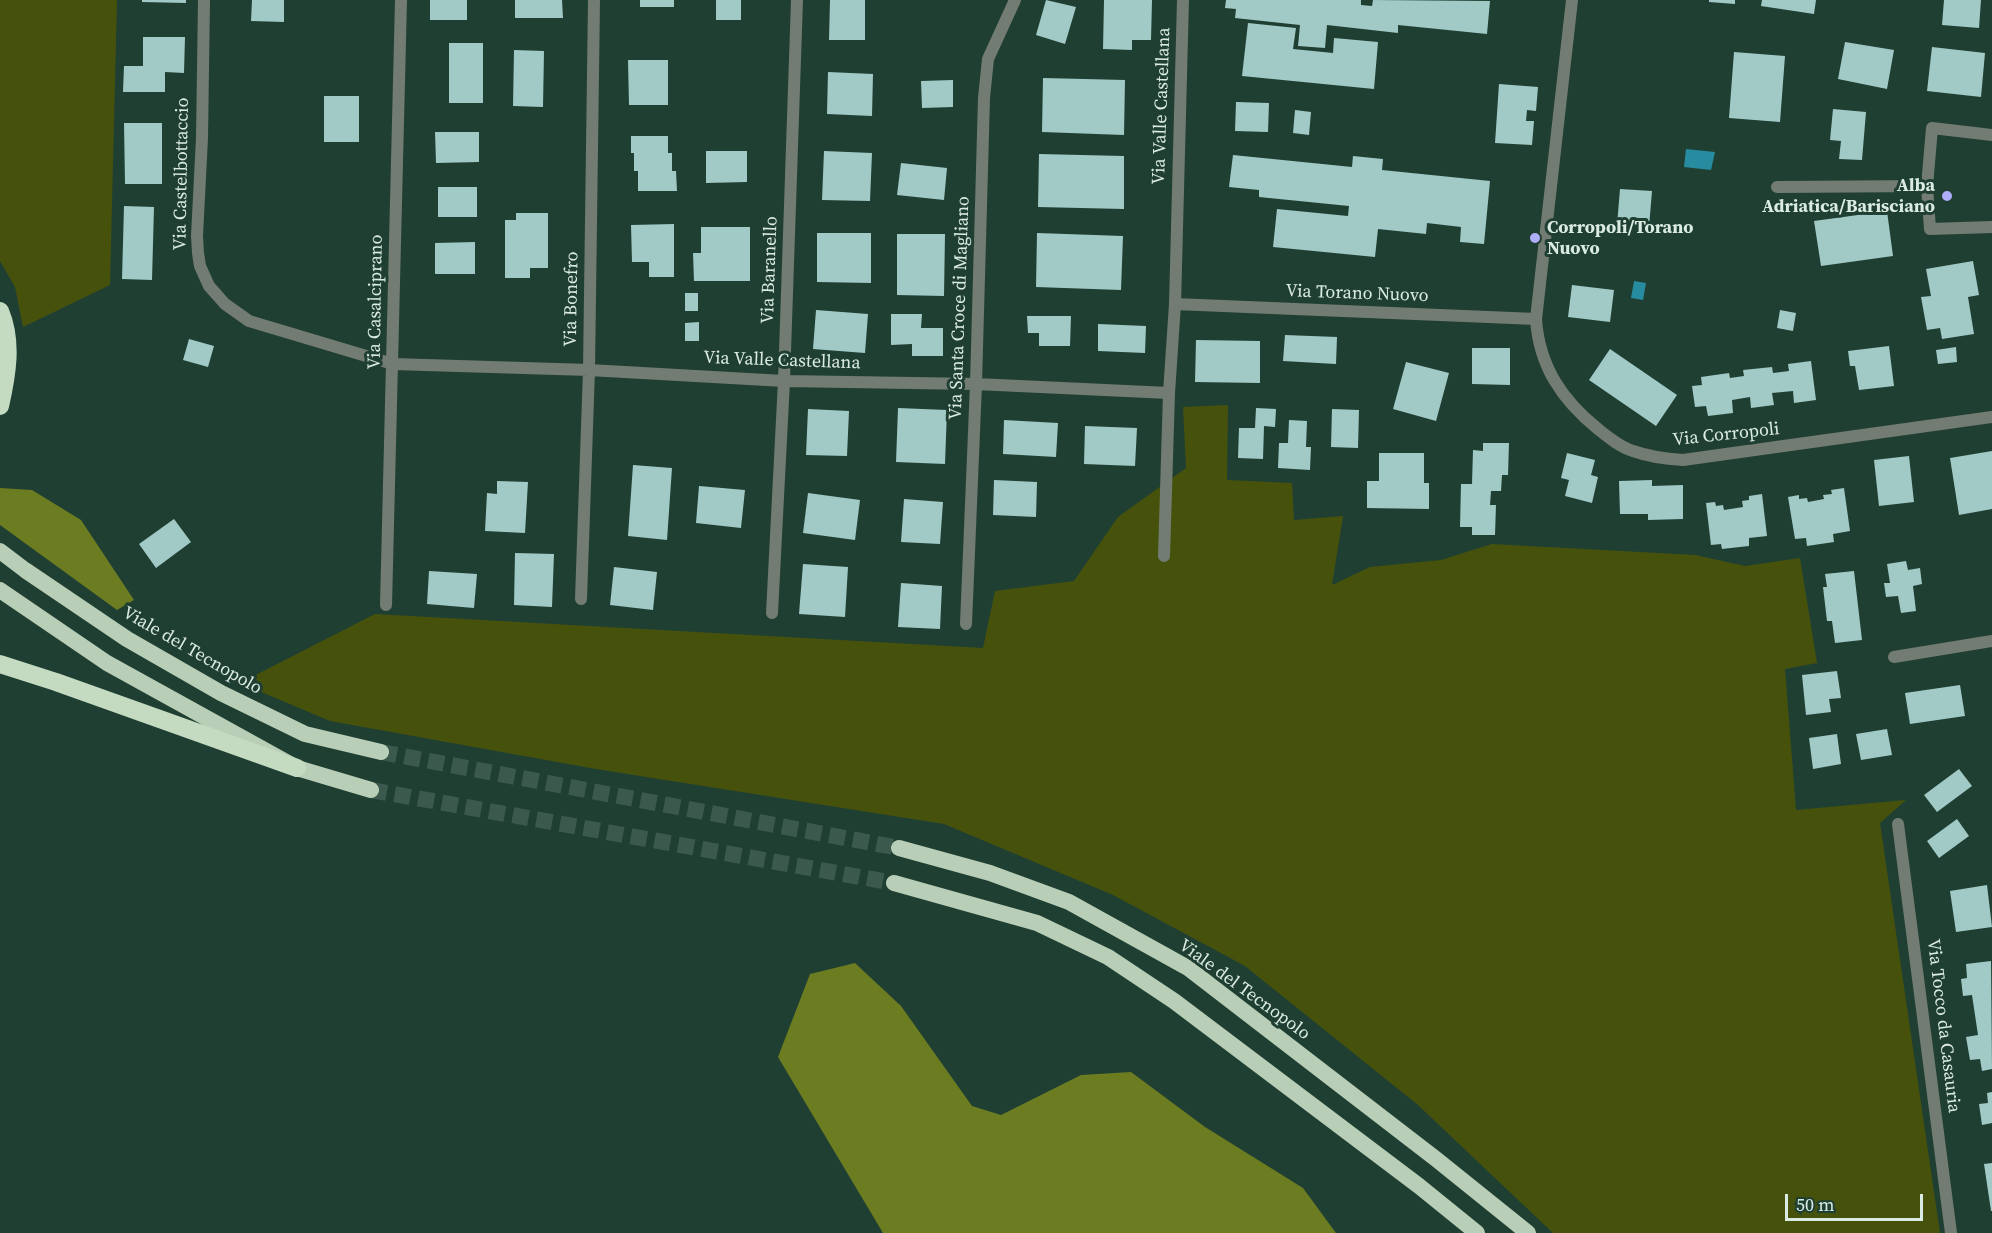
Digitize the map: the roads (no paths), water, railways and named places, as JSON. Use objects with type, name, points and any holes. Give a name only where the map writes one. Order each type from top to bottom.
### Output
[{"type":"highway","points":[[0,311],[8,344],[8,360],[0,406]]},
{"type":"highway","name":"Viale del Tecnopolo","points":[[0,551],[127,639],[221,693],[305,734],[381,753]]},
{"type":"highway","points":[[0,590],[107,663],[297,768]]},
{"type":"highway","points":[[0,664],[297,768],[371,790]]},
{"type":"highway","name":"Viale del Tecnopolo","points":[[899,848],[990,873],[1069,902],[1188,968],[1436,1159],[1528,1233]]},
{"type":"highway","points":[[894,884],[1037,923],[1108,957],[1174,1001],[1419,1186],[1477,1233]]},
{"type":"street","name":"Via Castelbottaccio","points":[[204,0],[202,138],[197,236],[200,266],[209,286],[225,304],[249,321],[393,364]]},
{"type":"street","name":"Via Casalciprano","points":[[386,605],[401,0]]},
{"type":"street","name":"Via Bonefro","points":[[581,599],[589,370],[594,0]]},
{"type":"street","name":"Via Baranello","points":[[772,613],[784,381],[796,0]]},
{"type":"street","name":"Via Santa Croce di Magliano","points":[[966,624],[976,384],[983,108],[987,63],[1015,0]]},
{"type":"street","name":"Via Valle Castellana","points":[[1164,556],[1169,393],[1175,304],[1183,0]]},
{"type":"street","name":"Via Corropoli","points":[[1572,0],[1536,319],[1539,344],[1545,362],[1556,384],[1571,404],[1593,425],[1631,451],[1657,458],[1683,460],[1712,458],[1992,417]]},
{"type":"street","points":[[1992,135],[1932,128],[1927,186],[1930,229],[1992,227]]},
{"type":"street","points":[[1777,187],[1927,186]]},
{"type":"street","name":"Via Torano Nuovo","points":[[1175,304],[1536,319]]},
{"type":"street","name":"Via Valle Castellana","points":[[393,364],[589,370],[784,381],[976,384],[1169,393]]},
{"type":"street","points":[[1894,657],[1992,641]]},
{"type":"street","name":"Via Tocco da Casauria","points":[[1898,824],[1951,1233]]},
{"type":"water","points":[[1686,149],[1715,152],[1711,170],[1684,167]]},
{"type":"water","points":[[1634,281],[1646,283],[1643,300],[1631,298]]},
{"type":"tunnel","points":[[381,752],[899,848]]},
{"type":"tunnel","points":[[371,790],[894,883]]},
{"type":"place","name":"Alba Adriatica/Barisciano","points":[[1947,196]]},
{"type":"place","name":"Corropoli/Torano Nuovo","points":[[1535,238]]}]
